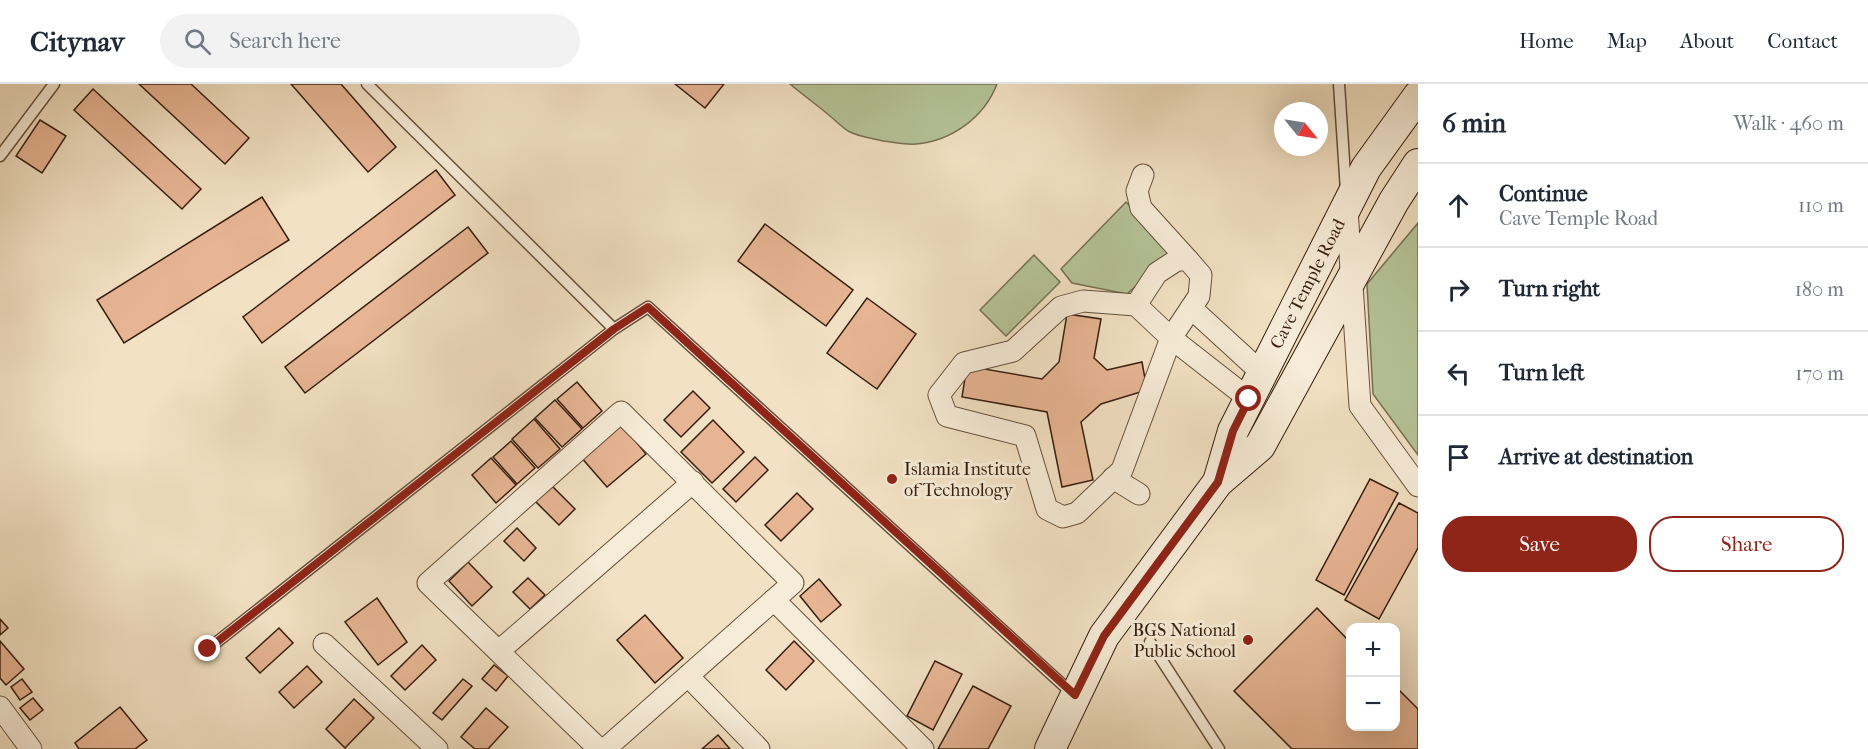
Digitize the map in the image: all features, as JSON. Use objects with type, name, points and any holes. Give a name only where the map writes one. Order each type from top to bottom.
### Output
[{"type":"main road","name":"Cave Temple Road","points":[[1218,482],[1233,431],[1366,168],[1418,96]]},
{"type":"main road","name":"Cave Temple Road","points":[[1050,749],[1104,636],[1218,482],[1260,446],[1394,201],[1418,164]]},
{"type":"street","points":[[1143,175],[1137,191],[1141,208],[1201,275],[1199,296],[1171,338],[1122,470],[1077,513],[1063,517],[1047,509],[1025,436],[947,416],[939,395],[964,363],[1013,351],[1061,307],[1083,301],[1136,305],[1171,338],[1256,386]]},
{"type":"street","points":[[1347,209],[1360,406],[1418,486]]},
{"type":"street","points":[[1136,305],[1157,273],[1178,260],[1188,260]]},
{"type":"street","points":[[1191,308],[1256,386]]},
{"type":"street","points":[[599,749],[429,583],[621,412],[793,583],[605,749]]},
{"type":"street","points":[[1113,478],[1139,494]]},
{"type":"street","points":[[499,651],[693,482]]},
{"type":"street","points":[[774,600],[923,749]]},
{"type":"street","points":[[324,644],[436,749]]},
{"type":"street","points":[[688,676],[759,749]]},
{"type":"street","points":[[0,707],[32,749]]},
{"type":"lane","points":[[0,156],[54,84]]},
{"type":"lane","points":[[367,84],[614,329]]},
{"type":"lane","points":[[1339,84],[1347,209]]},
{"type":"lane","points":[[208,649],[614,329],[648,307],[1075,695]]},
{"type":"lane","points":[[1150,642],[1219,749]]},
{"type":"green space","points":[[790,84],[997,84],[984,107],[965,126],[954,133],[929,142],[904,144],[861,136],[848,131]]},
{"type":"green space","points":[[1126,202],[1174,251],[1127,294],[1072,283],[1061,269]]},
{"type":"green space","points":[[1418,223],[1418,455],[1373,394],[1367,284]]},
{"type":"green space","points":[[1034,255],[1060,282],[1006,336],[980,310]]},
{"type":"building","points":[[139,84],[191,84],[249,138],[225,164]]},
{"type":"building","points":[[291,84],[341,84],[396,147],[368,172]]},
{"type":"building","points":[[675,84],[724,84],[705,108]]},
{"type":"building","points":[[93,89],[201,189],[182,209],[74,110]]},
{"type":"building","points":[[40,120],[66,136],[42,173],[16,156]]},
{"type":"building","points":[[436,170],[455,195],[262,343],[243,317]]},
{"type":"building","points":[[262,197],[289,240],[124,343],[97,300]]},
{"type":"building","points":[[765,224],[853,290],[826,326],[738,261]]},
{"type":"building","points":[[468,227],[488,253],[305,393],[285,367]]},
{"type":"building","points":[[867,298],[916,334],[877,389],[827,353]]},
{"type":"building","points":[[1067,314],[1101,319],[1094,358],[1107,370],[1142,362],[1147,390],[1101,404],[1081,422],[1093,480],[1062,487],[1047,412],[962,397],[967,366],[1042,379],[1059,362]]},
{"type":"building","points":[[577,382],[602,411],[583,428],[557,399]]},
{"type":"building","points":[[693,391],[710,408],[681,437],[664,420]]},
{"type":"building","points":[[555,400],[582,429],[562,447],[535,418]]},
{"type":"building","points":[[534,419],[560,449],[538,468],[512,439]]},
{"type":"building","points":[[713,420],[744,452],[712,483],[681,452]]},
{"type":"building","points":[[620,422],[646,454],[607,487],[580,456]]},
{"type":"building","points":[[511,441],[535,468],[517,484],[493,457]]},
{"type":"building","points":[[755,457],[768,470],[736,502],[723,489]]},
{"type":"building","points":[[491,458],[516,485],[496,503],[472,475]]},
{"type":"building","points":[[1370,479],[1398,493],[1344,595],[1316,580]]},
{"type":"building","points":[[550,484],[575,509],[559,525],[534,500]]},
{"type":"building","points":[[797,493],[813,509],[781,541],[765,525]]},
{"type":"building","points":[[1399,503],[1418,513],[1418,548],[1379,619],[1345,600]]},
{"type":"building","points":[[517,528],[536,548],[524,561],[504,541]]},
{"type":"building","points":[[468,562],[492,587],[472,606],[449,581]]},
{"type":"building","points":[[528,578],[545,595],[530,609],[513,592]]},
{"type":"building","points":[[819,579],[841,605],[821,622],[800,596]]},
{"type":"building","points":[[377,598],[407,642],[378,665],[345,622]]},
{"type":"building","points":[[1317,608],[1346,638],[1346,731],[1400,731],[1400,691],[1418,709],[1418,749],[1292,749],[1234,691]]},
{"type":"building","points":[[645,615],[683,658],[655,683],[617,640]]},
{"type":"building","points":[[0,619],[8,628],[0,635]]},
{"type":"building","points":[[279,628],[293,643],[260,673],[246,658]]},
{"type":"building","points":[[0,641],[24,669],[6,685],[0,678]]},
{"type":"building","points":[[794,641],[814,661],[786,690],[766,670]]},
{"type":"building","points":[[422,645],[436,660],[405,690],[391,676]]},
{"type":"building","points":[[935,661],[962,674],[933,730],[907,716]]},
{"type":"building","points":[[494,665],[508,676],[496,691],[482,679]]},
{"type":"building","points":[[307,666],[322,682],[294,708],[279,692]]},
{"type":"building","points":[[22,679],[32,692],[20,700],[11,687]]},
{"type":"building","points":[[463,679],[472,686],[442,720],[433,713]]},
{"type":"building","points":[[973,686],[1011,706],[988,749],[938,749]]},
{"type":"building","points":[[33,698],[43,710],[30,720],[20,708]]},
{"type":"building","points":[[354,699],[374,718],[345,748],[326,729]]},
{"type":"building","points":[[120,707],[147,740],[135,749],[79,749],[75,743]]},
{"type":"building","points":[[486,708],[508,727],[488,749],[475,749],[461,737]]},
{"type":"building","points":[[718,735],[730,749],[702,749]]},
{"type":"place","name":"Islamia Institute of Technology","points":[[892,479]]},
{"type":"place","name":"BGS National Public School","points":[[1248,640]]},
{"type":"route","points":[[208,649],[614,329],[648,307],[1075,695],[1104,636],[1218,482],[1233,431],[1249,399]]}]
